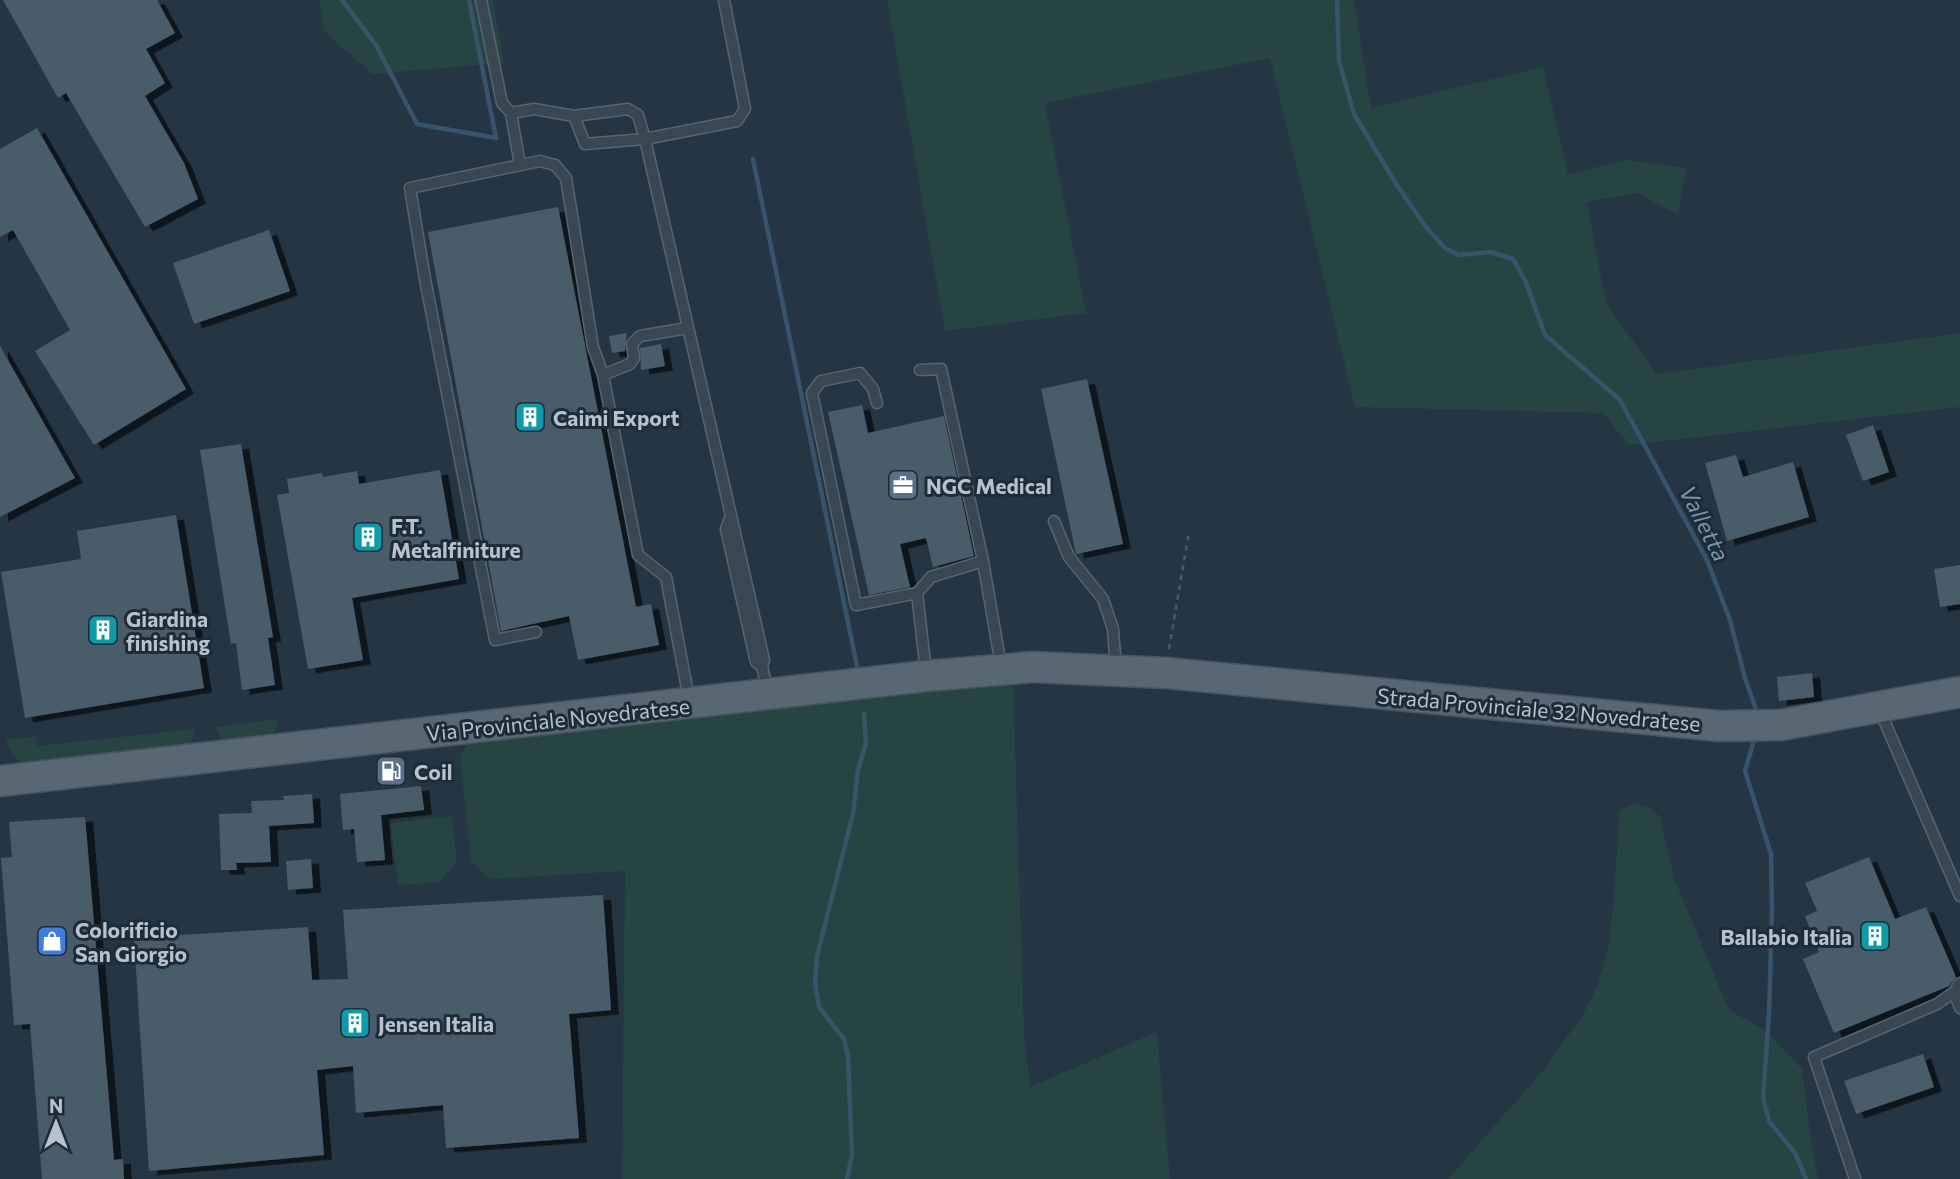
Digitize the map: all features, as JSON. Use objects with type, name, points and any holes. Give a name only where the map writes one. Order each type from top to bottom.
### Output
[{"type":"main road","name":"Via Provinciale Novedratese","points":[[0,781],[689,704],[765,680],[926,676],[1032,667],[1116,670]]},
{"type":"main road","name":"Strada Provinciale 32 Novedratese","points":[[1116,670],[1720,726],[1782,725],[1960,692]]},
{"type":"lane","points":[[481,0],[502,103],[511,114],[520,165]]},
{"type":"lane","points":[[574,116],[585,144],[645,139],[737,121],[745,108],[724,0]]},
{"type":"lane","points":[[511,114],[534,109],[574,116],[628,109],[638,115],[764,660],[765,680]]},
{"type":"lane","points":[[536,632],[495,640],[410,188],[540,162],[555,165],[566,178],[593,347],[603,376],[638,555],[666,577],[689,704]]},
{"type":"lane","points":[[603,376],[630,364],[634,358],[632,344],[640,336],[688,328]]},
{"type":"lane","points":[[920,370],[941,369],[983,561],[1002,669]]},
{"type":"lane","points":[[877,403],[873,389],[860,373],[821,381],[813,393],[856,605],[917,593],[931,576],[983,561]]},
{"type":"lane","points":[[1054,521],[1069,556],[1103,599],[1113,629],[1116,670]]},
{"type":"lane","points":[[917,593],[926,676]]},
{"type":"lane","points":[[1878,707],[1960,896]]},
{"type":"lane","points":[[1855,1179],[1814,1057],[1937,1003],[1957,988],[1960,1008]]},
{"type":"path","points":[[1167,673],[1189,532]]},
{"type":"green space","points":[[319,0],[493,0],[504,63],[372,74],[324,31]]},
{"type":"green space","points":[[887,0],[1354,0],[1371,108],[1543,67],[1568,174],[1627,160],[1686,168],[1678,215],[1637,193],[1587,202],[1606,304],[1657,374],[1960,333],[1960,407],[1629,445],[1603,413],[1355,407],[1270,58],[1045,103],[1086,313],[945,331]]},
{"type":"green space","points":[[1013,681],[1024,1034],[1030,1087],[1157,1032],[1170,1179],[622,1179],[625,871],[491,879],[471,862],[460,756],[470,740]]},
{"type":"green space","points":[[277,719],[277,727],[270,739],[222,741],[216,727]]},
{"type":"green space","points":[[195,729],[191,741],[181,749],[31,767],[15,757],[6,740],[35,736],[37,746]]},
{"type":"green space","points":[[1637,804],[1651,808],[1660,817],[1674,878],[1726,1003],[1731,1011],[1766,1031],[1802,1069],[1818,1179],[1448,1179],[1544,1069],[1582,1016],[1596,989],[1610,942],[1620,811]]},
{"type":"green space","points":[[451,816],[457,861],[440,882],[398,885],[391,823]]},
{"type":"building","points":[[3,0],[157,0],[175,33],[146,49],[165,83],[145,96],[184,163],[198,199],[145,227],[66,93],[58,98]]},
{"type":"building","points":[[37,128],[186,389],[94,445],[35,351],[70,330],[13,230],[0,237],[0,149]]},
{"type":"building","name":"Caimi Export","points":[[558,207],[636,607],[651,604],[659,645],[578,660],[569,616],[501,631],[428,232]]},
{"type":"building","points":[[269,230],[290,291],[194,324],[173,263]]},
{"type":"building","points":[[627,333],[625,351],[612,353],[609,336]]},
{"type":"building","points":[[661,344],[665,366],[641,370],[640,348]]},
{"type":"building","points":[[0,346],[75,478],[0,517]]},
{"type":"building","points":[[1087,379],[1123,544],[1076,554],[1041,389]]},
{"type":"building","name":"NGC Medical","points":[[862,405],[868,433],[944,416],[974,556],[933,567],[926,538],[900,544],[910,587],[869,595],[828,412]]},
{"type":"building","points":[[1873,425],[1889,472],[1863,481],[1846,435]]},
{"type":"building","points":[[241,444],[273,637],[268,638],[275,685],[242,690],[236,643],[231,644],[200,450]]},
{"type":"building","points":[[1736,455],[1743,477],[1793,462],[1809,517],[1727,541],[1705,463]]},
{"type":"building","name":"F.T. Metalfiniture","points":[[440,470],[459,579],[352,598],[363,660],[308,669],[277,495],[289,493],[287,479],[322,473],[323,477],[357,471],[359,484]]},
{"type":"building","name":"Giardina finishing","points":[[176,515],[204,688],[25,718],[1,572],[81,559],[77,531]]},
{"type":"building","points":[[1960,565],[1960,604],[1940,607],[1934,569]]},
{"type":"building","points":[[1812,673],[1814,697],[1779,701],[1777,677]]},
{"type":"building","points":[[421,786],[424,810],[381,815],[385,860],[357,862],[354,829],[343,830],[340,794]]},
{"type":"building","points":[[312,794],[314,823],[269,826],[271,862],[236,863],[237,870],[221,870],[219,814],[252,813],[251,801],[284,800],[283,796]]},
{"type":"building","name":"Colorificio San Giorgio","points":[[85,817],[114,1160],[123,1159],[124,1179],[42,1179],[30,1024],[14,1025],[1,858],[12,857],[9,822]]},
{"type":"building","name":"Ballabio Italia","points":[[1869,857],[1895,919],[1926,907],[1956,977],[1949,986],[1834,1033],[1803,959],[1819,952],[1805,916],[1817,911],[1805,883]]},
{"type":"building","points":[[311,859],[313,888],[288,890],[286,861]]},
{"type":"building","name":"Jensen Italia","points":[[603,895],[611,1010],[569,1014],[579,1138],[446,1148],[443,1105],[356,1113],[353,1066],[317,1070],[324,1155],[149,1171],[134,938],[308,927],[312,980],[348,979],[343,910]]},
{"type":"building","points":[[1923,1054],[1934,1087],[1856,1114],[1844,1081]]},
{"type":"waterway","points":[[342,0],[376,45],[417,124],[496,138],[469,0]]},
{"type":"waterway","name":"Valletta","points":[[1337,0],[1339,61],[1354,114],[1398,187],[1426,227],[1445,248],[1459,255],[1490,252],[1513,259],[1525,280],[1545,335],[1620,400],[1707,560],[1730,620],[1758,715]]},
{"type":"waterway","points":[[753,159],[858,671]]},
{"type":"waterway","points":[[847,1179],[852,1155],[848,1056],[844,1039],[819,1007],[815,984],[817,956],[853,814],[858,770],[866,743],[864,714]]},
{"type":"waterway","name":"Valletta","points":[[1755,737],[1745,771],[1771,854],[1769,1014],[1763,1097],[1769,1121],[1795,1153],[1806,1179]]},
{"type":"place","name":"Caimi Export","points":[[530,417]]},
{"type":"place","name":"NGC Medical","points":[[903,485]]},
{"type":"place","name":"F.T. Metalfiniture","points":[[368,537]]},
{"type":"place","name":"Giardina finishing","points":[[103,630]]},
{"type":"place","name":"Coil","points":[[391,771]]},
{"type":"place","name":"Ballabio Italia","points":[[1875,936]]},
{"type":"place","name":"Colorificio San Giorgio","points":[[52,941]]},
{"type":"place","name":"Jensen Italia","points":[[355,1023]]}]
